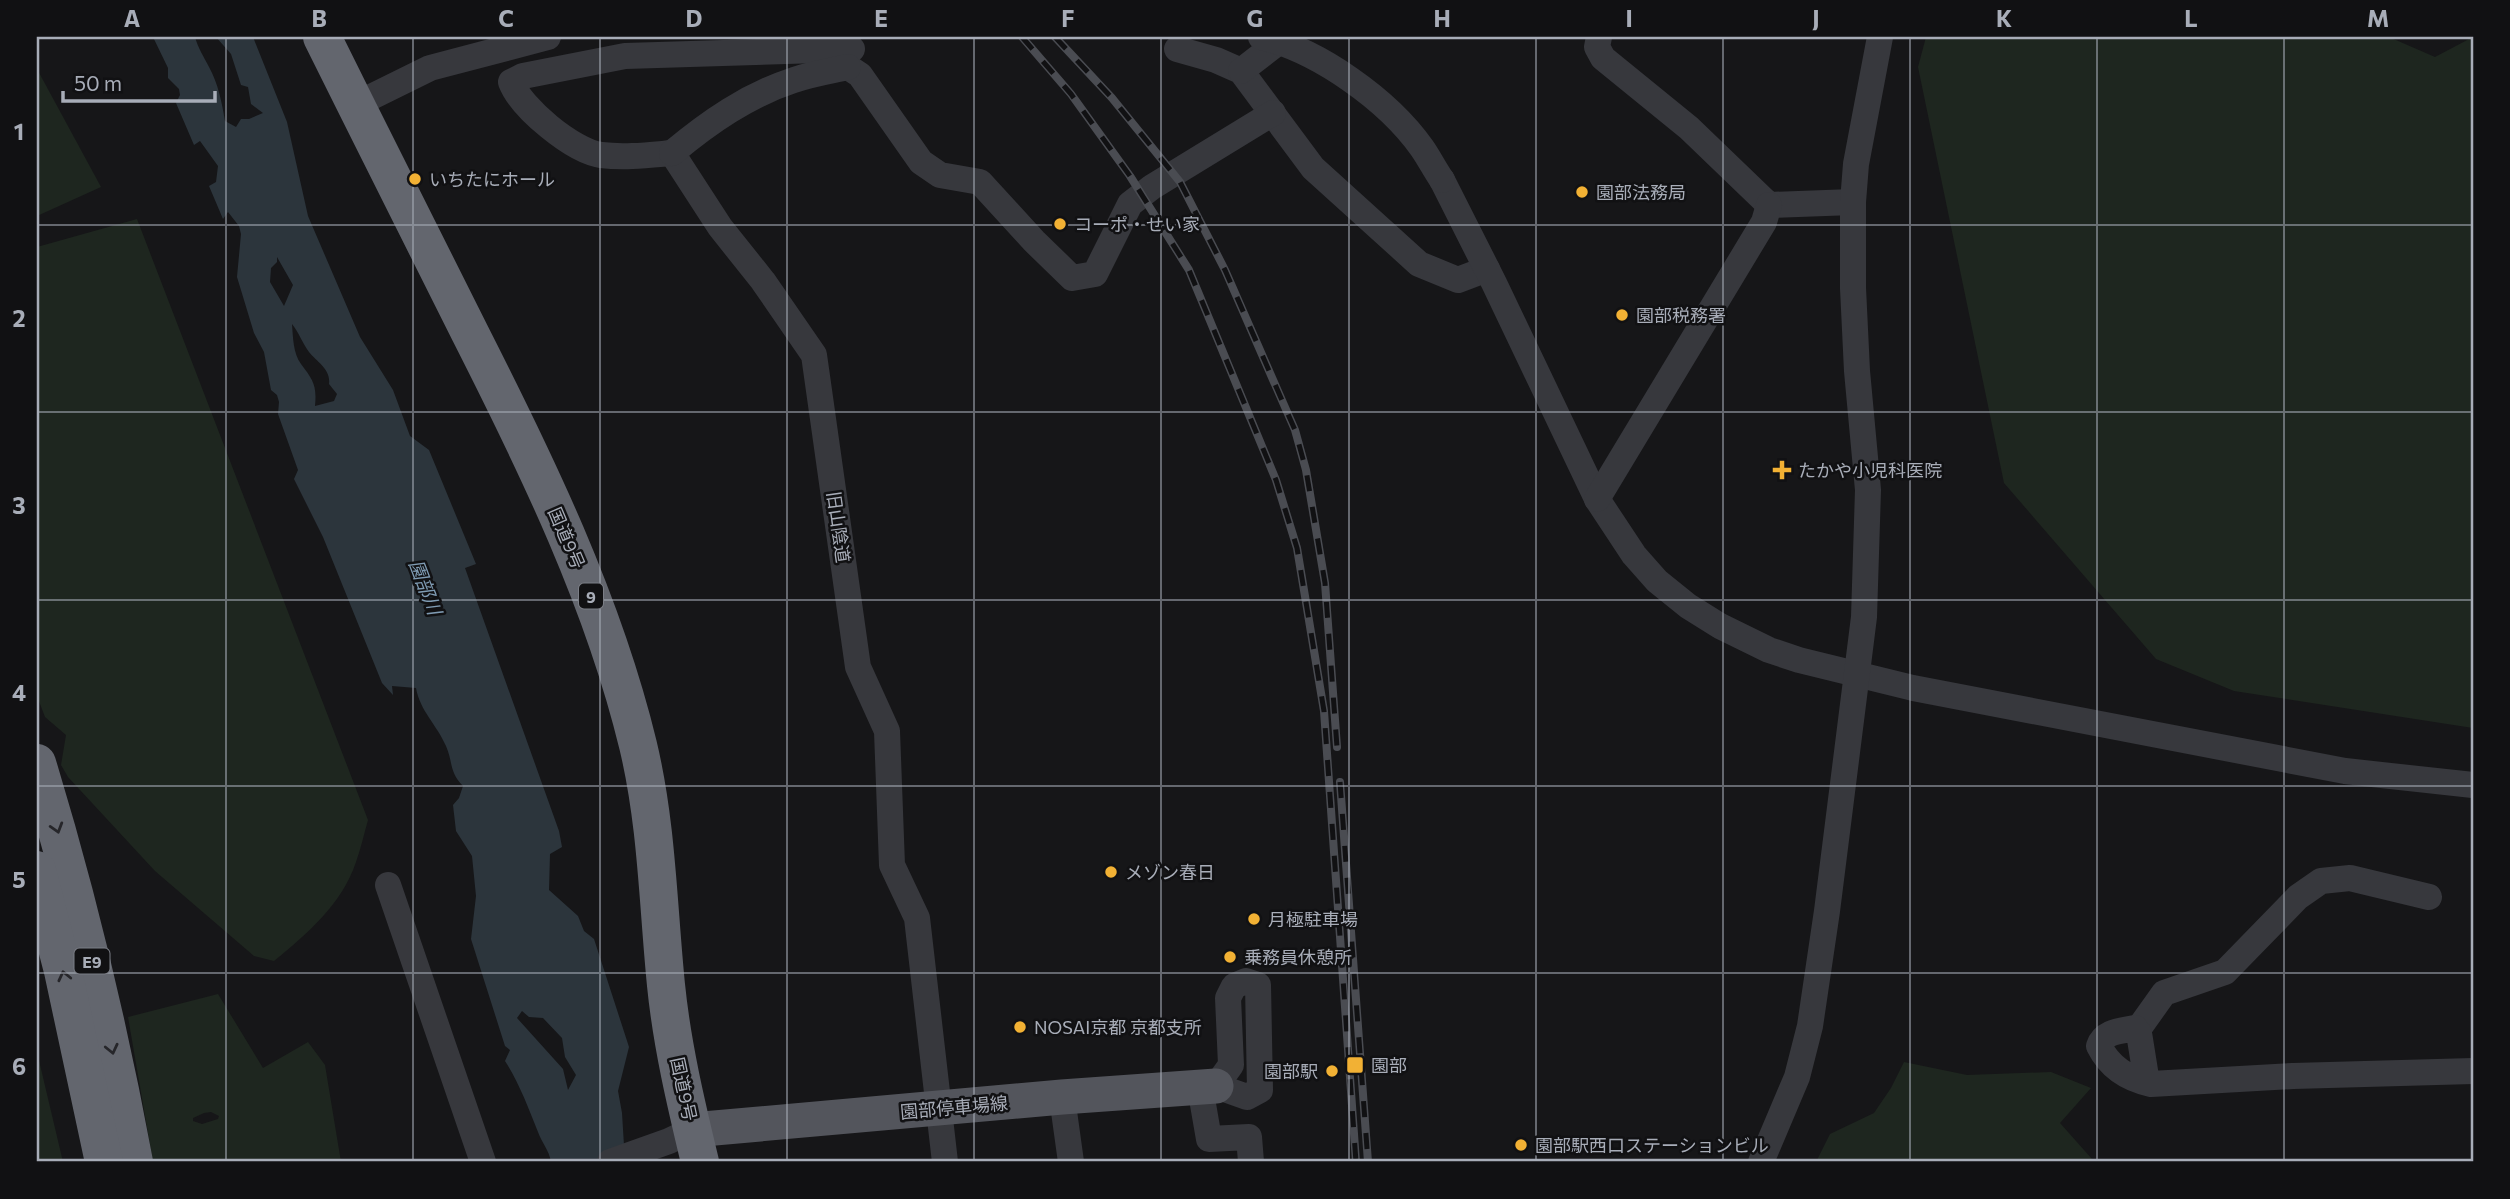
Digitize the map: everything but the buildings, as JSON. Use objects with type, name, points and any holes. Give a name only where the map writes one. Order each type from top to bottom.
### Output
[{"type":"highway","name":"国道9号","points":[[322,37],[506,405],[557,514],[596,611],[638,746],[658,867],[668,998],[687,1145]]},
{"type":"highway","name":"E9","points":[[37,763],[60,838],[93,965],[116,1063],[134,1162]]},
{"type":"highway","name":"E9","points":[[37,870],[63,971],[104,1162]]},
{"type":"main road","name":"園部停車場線","points":[[687,1145],[940,1108],[1208,1087]]},
{"type":"street","points":[[355,105],[430,68],[548,37]]},
{"type":"street","points":[[1261,37],[1283,42],[1367,91],[1421,147],[1442,180],[1597,499],[1634,555],[1657,580],[1688,606],[1720,626],[1769,650],[1799,660],[1913,688],[2345,771],[2473,785]]},
{"type":"street","points":[[1241,71],[1285,37]]},
{"type":"street","points":[[1599,37],[1597,47],[1603,58],[1689,128],[1769,205],[1853,202]]},
{"type":"street","points":[[1760,1162],[1797,1077],[1810,1026],[1858,673],[1868,545],[1868,490],[1857,371],[1853,202],[1856,164],[1880,37]]},
{"type":"street","points":[[1177,49],[1216,60],[1241,71],[1313,168],[1419,264],[1458,280],[1486,269]]},
{"type":"street","points":[[851,51],[860,75],[921,162],[940,175],[980,183],[1072,278],[1095,274],[1130,204],[1152,187],[1273,113]]},
{"type":"street","points":[[851,51],[729,110],[672,153],[625,156],[589,152],[545,124],[523,102],[511,82],[523,76],[625,56],[851,51]]},
{"type":"street","name":"旧山陰道","points":[[672,153],[720,227],[763,281],[814,355],[858,667],[887,731],[892,865],[917,918],[945,1162]]},
{"type":"street","points":[[1597,499],[1764,222],[1769,205]]},
{"type":"street","points":[[2147,1083],[2137,1031],[2164,993],[2224,972],[2298,897],[2321,881],[2350,878],[2429,897]]},
{"type":"street","points":[[388,885],[483,1162]]},
{"type":"street","points":[[2137,1031],[2135,1028],[2108,1034],[2101,1039],[2099,1046],[2105,1057],[2123,1075],[2147,1083],[2473,1070]]},
{"type":"street","points":[[1208,1087],[1209,1139],[1249,1137],[1251,1162]]},
{"type":"street","points":[[1062,1097],[1071,1162]]},
{"type":"street","points":[[610,1162],[687,1145]]},
{"type":"shaded area","points":[[1926,37],[2389,37],[2435,57],[2473,37],[2473,728],[2234,691],[2156,659],[2004,483],[1918,67]]},
{"type":"shaded area","points":[[37,69],[101,187],[37,216]]},
{"type":"shaded area","points":[[137,219],[368,820],[350,877],[333,905],[311,929],[274,961],[254,956],[155,871],[68,777],[61,765],[66,735],[45,717],[37,696],[37,247]]},
{"type":"shaded area","points":[[218,994],[263,1068],[308,1042],[325,1065],[341,1162],[153,1162],[128,1017]],"holes":[[[211,1112],[219,1116],[218,1119],[202,1124],[193,1121],[193,1118],[204,1113]]]},
{"type":"shaded area","points":[[37,1052],[63,1162],[37,1162]]},
{"type":"shaded area","points":[[1904,1062],[1967,1075],[2051,1072],[2091,1088],[2060,1123],[2092,1159],[2087,1162],[1816,1162],[1830,1134],[1874,1113]]},
{"type":"water","name":"園部川","points":[[153,37],[195,37],[215,80],[225,121],[236,127],[241,119],[249,119],[263,113],[251,104],[248,87],[241,85],[231,54],[216,37],[253,37],[287,122],[308,216],[360,337],[393,390],[410,436],[429,450],[476,564],[465,568],[559,831],[562,847],[550,854],[549,890],[578,916],[584,931],[594,939],[629,1047],[618,1091],[625,1162],[551,1162],[523,1095],[505,1061],[510,1050],[505,1046],[471,939],[476,896],[472,856],[456,831],[453,805],[463,786],[455,776],[446,746],[421,704],[416,688],[392,686],[393,695],[382,683],[323,537],[294,479],[298,470],[278,414],[279,402],[277,395],[271,390],[264,352],[254,333],[237,277],[241,234],[239,226],[228,212],[223,219],[209,186],[216,182],[218,166],[200,141],[194,145],[176,103],[180,95],[179,89],[168,78],[168,68]],"holes":[[[277,257],[293,285],[284,306],[270,282],[271,268],[277,262]],[[292,324],[309,352],[326,370],[329,384],[337,394],[334,401],[315,406],[315,388],[296,355]],[[522,1011],[529,1017],[543,1018],[562,1038],[565,1057],[576,1075],[568,1090],[563,1069],[517,1018]]]},
{"type":"railway","points":[[1022,37],[1071,94],[1130,176],[1189,270],[1276,480],[1297,548],[1324,711],[1356,1162]]},
{"type":"railway","points":[[1055,37],[1112,98],[1180,182],[1225,270],[1295,430],[1306,470],[1325,583],[1337,747]]},
{"type":"railway","points":[[1340,782],[1368,1162]]},
{"type":"place","name":"いちたにホール","points":[[415,179]]},
{"type":"place","name":"園部法務局","points":[[1582,192]]},
{"type":"place","name":"コーポ・せい家","points":[[1060,224]]},
{"type":"place","name":"園部税務署","points":[[1622,315]]},
{"type":"place","name":"たかや小児科医院","points":[[1782,470]]},
{"type":"place","name":"メゾン春日","points":[[1111,872]]},
{"type":"place","name":"月極駐車場","points":[[1254,919]]},
{"type":"place","name":"乗務員休憩所","points":[[1230,957]]},
{"type":"place","name":"NOSAI京都 京都支所","points":[[1020,1027]]},
{"type":"place","name":"園部","points":[[1355,1065]]},
{"type":"place","name":"園部駅","points":[[1332,1071]]},
{"type":"place","name":"園部駅西口ステーションビル","points":[[1521,1145]]}]
